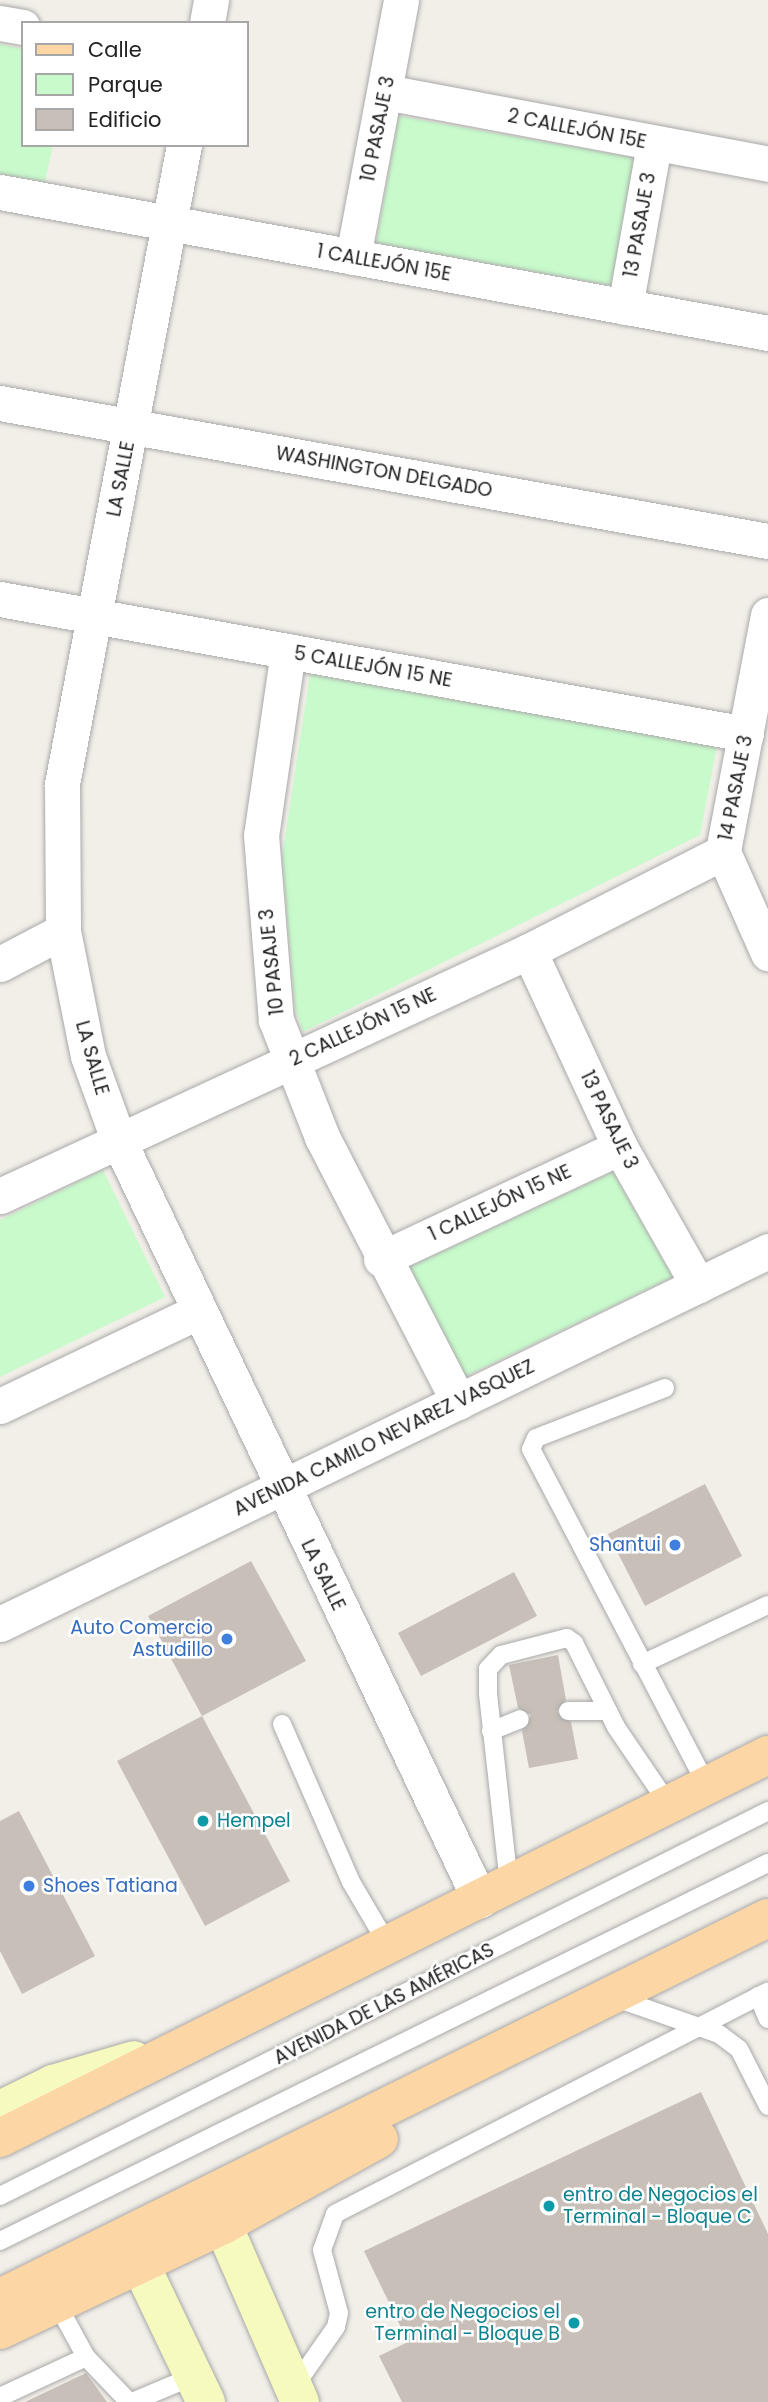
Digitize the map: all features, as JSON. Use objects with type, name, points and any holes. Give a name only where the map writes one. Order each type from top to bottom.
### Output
[{"type":"main road","points":[[0,2138],[124,2076],[170,2049],[388,1945],[768,1755]]},
{"type":"main road","points":[[0,2298],[211,2214],[482,2063],[768,1918]]},
{"type":"main road","points":[[0,2110],[53,2084],[170,2049]]},
{"type":"main road","points":[[211,2214],[297,2395]]},
{"type":"main road","points":[[0,2330],[56,2302],[141,2266],[211,2214]]},
{"type":"main road","points":[[141,2266],[200,2389]]},
{"type":"street","points":[[206,21],[211,0]]},
{"type":"street","name":"10 PASAJE 3","points":[[353,257],[401,0]]},
{"type":"street","points":[[0,23],[21,27]]},
{"type":"street","name":"2 CALLEJÓN 15E","points":[[385,92],[768,164]]},
{"type":"street","name":"13 PASAJE 3","points":[[625,307],[654,144]]},
{"type":"street","name":"LA SALLE","points":[[184,147],[62,784],[63,931],[88,1056],[118,1139],[281,1488],[494,1892]]},
{"type":"street","name":"1 CALLEJÓN 15E","points":[[0,192],[768,333]]},
{"type":"street","name":"WASHINGTON DELGADO","points":[[0,403],[768,541]]},
{"type":"street","name":"5 CALLEJÓN 15 NE","points":[[0,600],[746,734]]},
{"type":"street","name":"14 PASAJE 3","points":[[768,615],[723,852],[768,953]]},
{"type":"street","name":"10 PASAJE 3","points":[[288,652],[261,835],[276,1020],[295,1058],[322,1137],[381,1259],[458,1402]]},
{"type":"street","name":"2 CALLEJÓN 15 NE","points":[[0,1196],[118,1139],[529,951],[723,852]]},
{"type":"street","points":[[0,964],[63,931]]},
{"type":"street","name":"13 PASAJE 3","points":[[529,951],[620,1147],[698,1285]]},
{"type":"street","name":"1 CALLEJÓN 15 NE","points":[[381,1259],[620,1147]]},
{"type":"street","name":"AVENIDA CAMILO NEVAREZ VASQUEZ","points":[[0,1624],[768,1251]]},
{"type":"street","points":[[0,1406],[197,1312]]},
{"type":"lane","points":[[665,1388],[536,1438],[531,1449],[707,1786]]},
{"type":"lane","points":[[642,1664],[768,1605]]},
{"type":"lane","points":[[494,1892],[488,1669],[493,1660],[566,1638],[579,1650],[608,1711],[669,1805]]},
{"type":"lane","points":[[568,1711],[608,1711]]},
{"type":"lane","points":[[491,1731],[520,1718]]},
{"type":"lane","points":[[282,1724],[351,1882],[388,1945]]},
{"type":"lane","name":"AVENIDA DE LAS AMÉRICAS","points":[[0,2196],[768,1811]]},
{"type":"lane","points":[[0,2241],[768,1863]]},
{"type":"lane","points":[[297,2395],[336,2328],[338,2314],[322,2250],[335,2214],[696,2024],[763,1994],[768,2018]]},
{"type":"lane","points":[[613,1997],[696,2024],[739,2049],[768,2106]]},
{"type":"lane","points":[[56,2302],[86,2357],[131,2402],[200,2389]]},
{"type":"lane","points":[[0,2397],[86,2357]]},
{"type":"green space","points":[[0,44],[21,49],[21,147],[53,147],[45,182],[0,174]]},
{"type":"green space","points":[[399,116],[636,158],[614,286],[376,244]]},
{"type":"green space","points":[[310,674],[717,746],[700,835],[303,1032],[295,1008],[282,857]]},
{"type":"green space","points":[[103,1170],[165,1297],[0,1377],[0,1220]]},
{"type":"green space","points":[[613,1172],[673,1277],[464,1377],[409,1267]]},
{"type":"building","name":"Shantui","points":[[705,1484],[742,1556],[645,1606],[608,1534]]},
{"type":"building","name":"Auto Comercio Astudillo","points":[[251,1561],[306,1661],[202,1716],[148,1616]]},
{"type":"building","points":[[514,1572],[537,1616],[421,1676],[398,1633]]},
{"type":"building","points":[[558,1655],[566,1700],[557,1712],[571,1722],[578,1759],[529,1768],[522,1731],[531,1715],[518,1708],[509,1665]]},
{"type":"building","name":"Hempel","points":[[202,1716],[290,1881],[205,1926],[117,1761]]},
{"type":"building","name":"Shoes Tatiana","points":[[19,1811],[95,1956],[22,1994],[0,1951],[0,1821]]},
{"type":"building","points":[[701,2092],[768,2234],[768,2402],[402,2402],[379,2356],[408,2342],[364,2251]]},
{"type":"building","points":[[86,2373],[107,2402],[25,2402]]},
{"type":"place","name":"Shantui","points":[[675,1545]]},
{"type":"place","name":"Auto Comercio Astudillo","points":[[227,1639]]},
{"type":"place","name":"Hempel","points":[[203,1821]]},
{"type":"place","name":"Shoes Tatiana","points":[[29,1886]]},
{"type":"place","name":"entro de Negocios el Terminal - Bloque C","points":[[549,2206]]},
{"type":"place","name":"entro de Negocios el Terminal - Bloque B","points":[[574,2323]]}]
